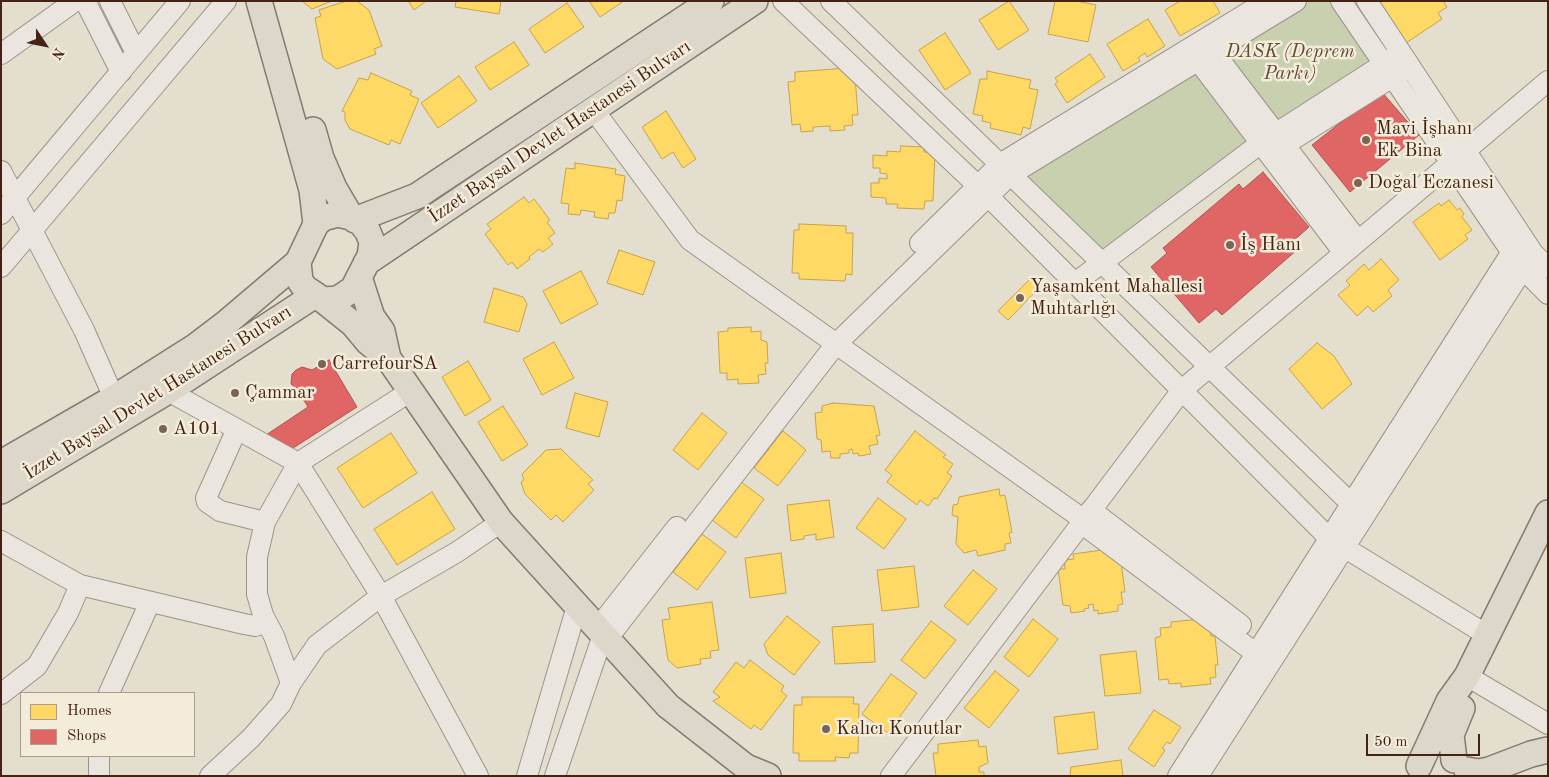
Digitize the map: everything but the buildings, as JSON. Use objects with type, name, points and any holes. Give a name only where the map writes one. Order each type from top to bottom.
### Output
[{"type":"main road","points":[[259,1],[312,190],[316,224]]},
{"type":"main road","points":[[276,1],[321,158],[334,188],[353,218]]},
{"type":"main road","name":"İzzet Baysal Devlet Hastanesi Bulvarı","points":[[353,218],[417,196],[711,1]]},
{"type":"main road","name":"İzzet Baysal Devlet Hastanesi Bulvarı","points":[[362,270],[593,109],[754,1]]},
{"type":"main road","name":"İzzet Baysal Devlet Hastanesi Bulvarı","points":[[1,463],[114,398],[211,335],[298,262],[316,224],[323,218],[338,214],[353,218],[368,232],[372,242],[370,256],[353,289],[345,296],[331,300],[319,298],[300,281],[298,262]]},
{"type":"main road","points":[[362,270],[372,318],[382,332],[388,358]]},
{"type":"main road","points":[[319,298],[353,324],[368,342],[388,358],[501,522],[668,706],[746,767],[768,776]]},
{"type":"main road","name":"İzzet Baysal Devlet Hastanesi Bulvarı","points":[[1,491],[319,298]]},
{"type":"main road","points":[[1416,771],[1449,701],[1467,676],[1548,513]]},
{"type":"main road","points":[[1464,769],[1450,735],[1464,700],[1467,676]]},
{"type":"main road","points":[[1416,771],[1436,758],[1464,769],[1478,772],[1489,770],[1531,754],[1548,752]]},
{"type":"main road","points":[[1518,776],[1531,768],[1548,752]]},
{"type":"street","points":[[1,54],[75,1]]},
{"type":"street","points":[[86,1],[121,72]]},
{"type":"street","points":[[110,1],[136,53]]},
{"type":"street","points":[[1,214],[180,1]]},
{"type":"street","points":[[1,267],[226,1]]},
{"type":"street","points":[[782,1],[983,191],[1182,390],[1342,540],[1490,629]]},
{"type":"street","points":[[831,1],[1357,510]]},
{"type":"street","points":[[1201,50],[1267,1]]},
{"type":"street","points":[[555,776],[602,634],[831,340],[1005,170],[1201,50],[1296,1]]},
{"type":"street","points":[[1341,1],[1388,70],[1459,156]]},
{"type":"street","points":[[1367,1],[1405,59],[1459,156],[1548,294]]},
{"type":"street","points":[[1201,50],[1351,247]]},
{"type":"street","points":[[1080,288],[1108,269],[1272,144],[1405,59]]},
{"type":"street","points":[[891,776],[1182,390],[1548,81]]},
{"type":"street","points":[[593,109],[690,240],[1085,518],[1266,653]]},
{"type":"street","points":[[1,171],[84,330],[114,398]]},
{"type":"street","points":[[1178,776],[1266,653],[1342,540],[1357,510],[1517,244]]},
{"type":"street","points":[[1528,261],[1548,268]]},
{"type":"street","points":[[1357,510],[1528,261]]},
{"type":"street","points":[[168,391],[298,463],[381,596],[478,776]]},
{"type":"street","points":[[291,683],[266,622],[258,594],[257,558],[265,522],[298,463],[411,391]]},
{"type":"street","points":[[237,429],[206,498],[207,502],[211,507],[220,511],[265,522]]},
{"type":"street","points":[[210,776],[251,738],[282,704],[291,683],[317,645],[381,596],[457,552],[501,522]]},
{"type":"street","points":[[1,541],[80,585],[244,624],[255,626],[266,622]]},
{"type":"street","points":[[1,694],[38,666],[68,613],[80,585]]},
{"type":"street","points":[[109,692],[150,602]]},
{"type":"street","points":[[526,776],[577,606]]},
{"type":"street","points":[[1198,776],[1266,653]]},
{"type":"street","points":[[1467,676],[1548,724]]},
{"type":"street","points":[[98,776],[99,757]]},
{"type":"green space","name":"DASK (Deprem Parkı)","points":[[1305,1],[1331,1],[1372,63],[1275,125],[1220,51]]},
{"type":"green space","points":[[1195,66],[1254,141],[1105,256],[1022,172]]},
{"type":"place","name":"Mavi İşhanı Ek Bina","points":[[1366,140]]},
{"type":"place","name":"Doğal Eczanesi","points":[[1358,183]]},
{"type":"place","name":"İş Hanı","points":[[1230,245]]},
{"type":"place","name":"Yaşamkent Mahallesi Muhtarlığı","points":[[1020,298]]},
{"type":"place","name":"CarrefourSA","points":[[322,364]]},
{"type":"place","name":"Çammar","points":[[235,393]]},
{"type":"place","name":"A101","points":[[163,429]]},
{"type":"place","name":"Kalıcı Konutlar","points":[[826,729]]}]
